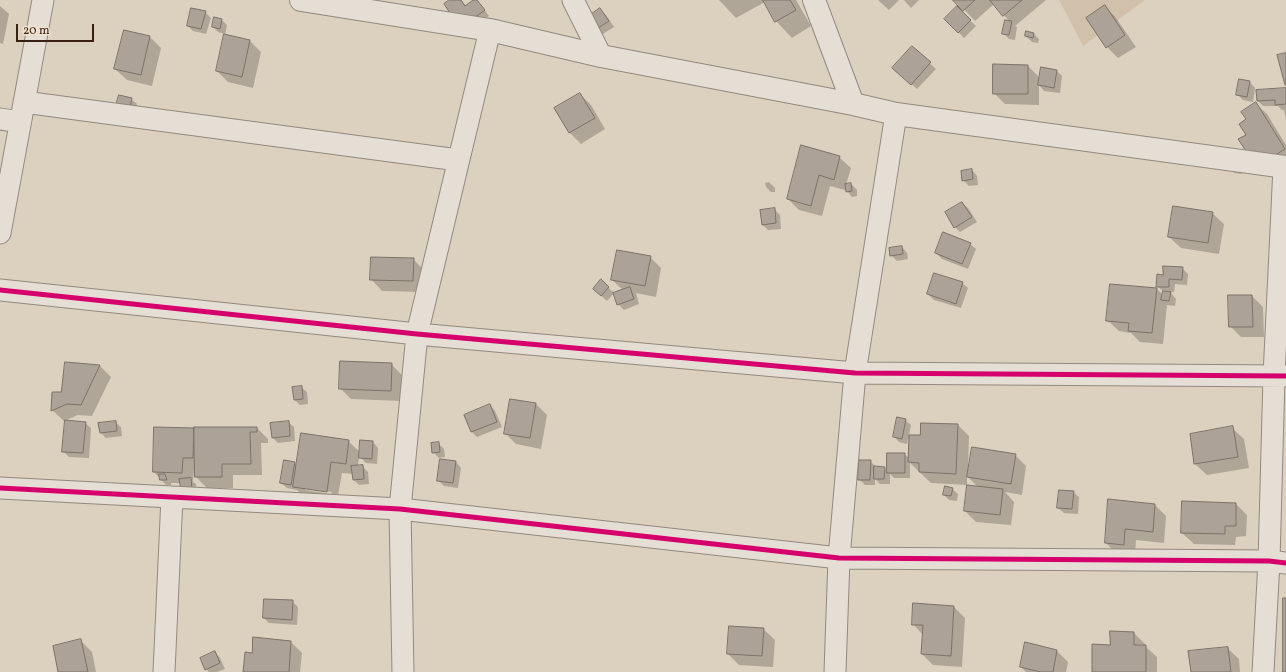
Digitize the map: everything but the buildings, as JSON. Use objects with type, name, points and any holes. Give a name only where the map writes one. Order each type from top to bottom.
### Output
[{"type":"street","points":[[0,233],[43,0]]},
{"type":"street","points":[[573,0],[600,56]]},
{"type":"street","points":[[814,0],[853,104]]},
{"type":"street","points":[[310,1],[490,30],[600,56],[853,104],[896,114],[1285,167],[1280,376],[1278,562],[1263,672]]},
{"type":"street","points":[[403,672],[400,509],[417,334],[490,30]]},
{"type":"street","points":[[0,119],[22,112],[458,160]]},
{"type":"street","points":[[835,672],[839,558],[855,373],[896,114]]},
{"type":"street","points":[[0,290],[417,334],[855,373],[1280,376]]},
{"type":"street","points":[[0,488],[400,509],[839,558],[1278,562]]},
{"type":"street","points":[[164,672],[172,497]]},
{"type":"shaded area","points":[[1059,0],[1145,0],[1083,46]]},
{"type":"cycle path","points":[[0,290],[417,334],[855,373],[1286,376]]},
{"type":"cycle path","points":[[0,488],[400,509],[839,558],[1269,561],[1286,563]]}]
